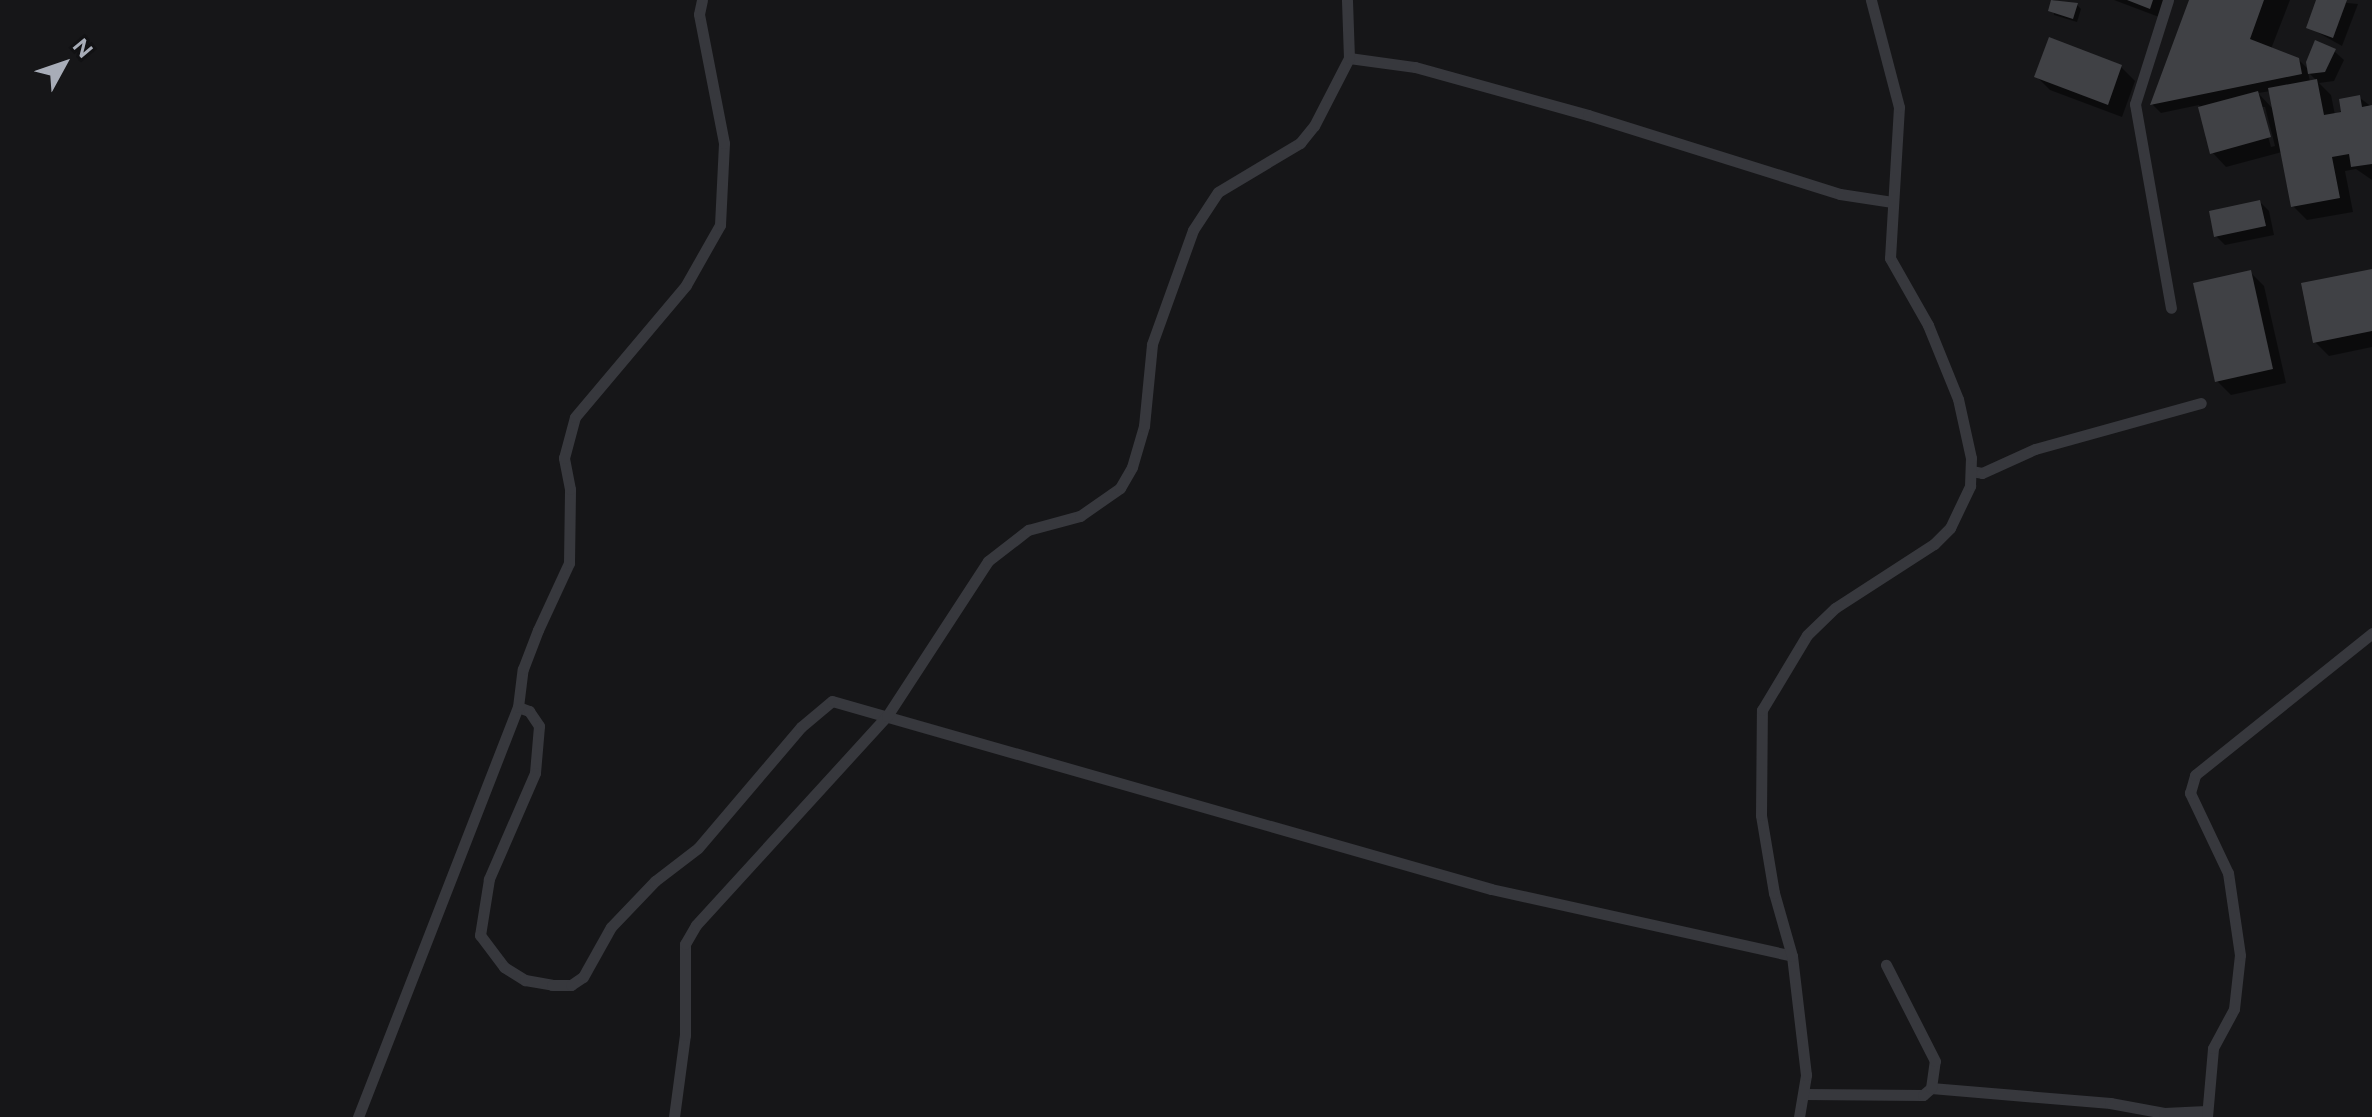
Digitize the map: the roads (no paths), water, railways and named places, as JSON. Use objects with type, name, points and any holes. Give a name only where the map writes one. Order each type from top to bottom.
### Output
[{"type":"lane","points":[[358,1117],[466,829],[518,707],[523,669],[569,563],[570,489],[564,458],[575,417],[686,285],[720,225],[724,143],[699,14],[702,0]]},
{"type":"lane","points":[[674,1117],[685,1035],[685,944],[696,925],[887,716],[944,624],[1005,543],[1028,530],[1080,516],[1120,488],[1132,467],[1144,426],[1152,344],[1193,230],[1218,192],[1300,143],[1314,126],[1349,58],[1347,0]]},
{"type":"lane","points":[[1799,1117],[1804,1094],[1792,956],[1774,893],[1761,815],[1762,710],[1807,635],[1835,608],[1950,528],[1964,506],[1971,471],[1958,399],[1928,325],[1890,258],[1899,107],[1871,0]]},
{"type":"lane","points":[[2168,0],[2135,104],[2171,308]]},
{"type":"lane","points":[[1349,58],[1415,67],[1840,194],[1892,202]]},
{"type":"lane","points":[[1971,471],[1982,473],[2035,449],[2201,403]]},
{"type":"lane","points":[[1931,1088],[2110,1103],[2164,1113],[2206,1114],[2213,1048],[2234,1009],[2240,955],[2228,873],[2190,793],[2195,775],[2372,633]]},
{"type":"lane","points":[[518,707],[529,711],[539,726],[535,773],[489,879],[480,935],[504,967],[525,980],[571,985],[583,977],[611,927],[655,881],[698,848],[822,706],[832,701],[1491,889],[1792,956]]},
{"type":"lane","points":[[1804,1094],[1923,1095],[1931,1088],[1935,1061],[1886,965]]}]
